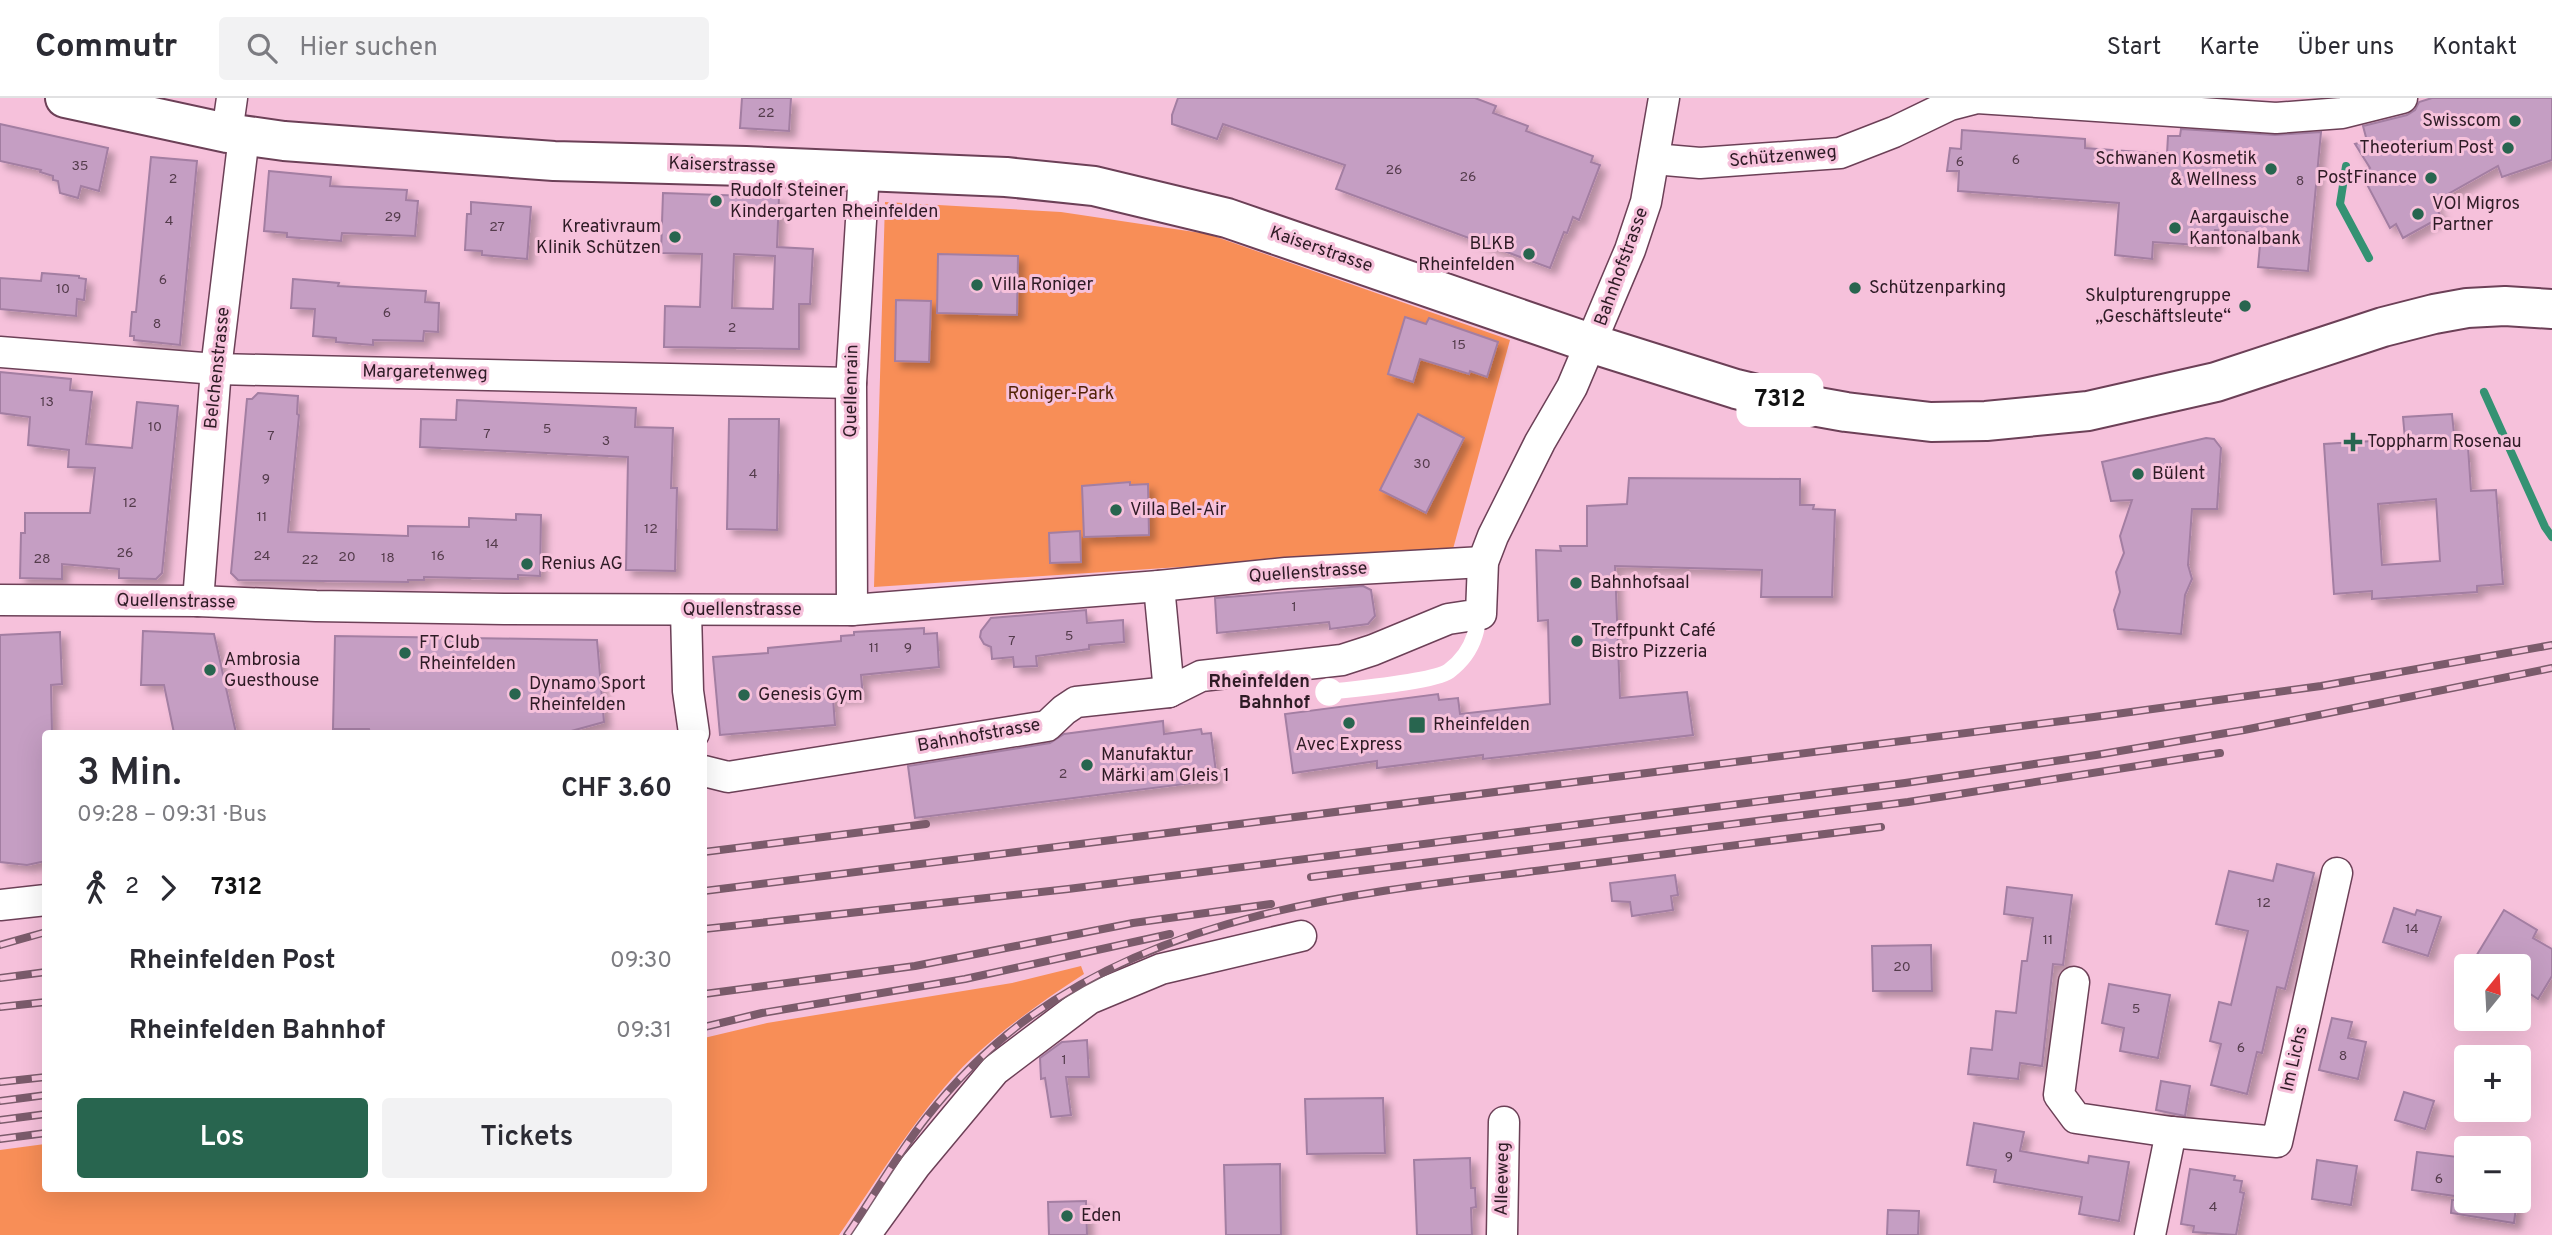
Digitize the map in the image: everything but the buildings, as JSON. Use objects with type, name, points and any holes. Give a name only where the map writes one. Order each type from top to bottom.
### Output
[{"type":"main road","name":"Kaiserstrasse","points":[[65,98],[234,122],[554,161],[1006,177],[1094,186],[1227,218],[1593,344],[1735,389],[1846,412],[1931,422],[1986,421],[2088,411],[2184,391],[2383,327],[2444,312],[2505,306],[2552,309]]},
{"type":"street","name":"Bahnhofstrasse","points":[[707,772],[727,777],[1047,726],[1076,702],[1169,692],[1201,676],[1342,660],[1448,619],[1480,614],[1483,562],[1514,492],[1573,387],[1630,250],[1646,202],[1664,98]]},
{"type":"street","name":"Schützenweg","points":[[1654,159],[1700,163],[1840,153],[1894,132],[1950,104],[1977,98],[2288,118],[2342,113],[2402,98]]},
{"type":"street","name":"Belchenstrasse","points":[[198,601],[234,122]]},
{"type":"street","name":"Quellenrain","points":[[852,610],[851,383],[864,172]]},
{"type":"street","name":"Margaretenweg","points":[[0,352],[216,369],[851,383]]},
{"type":"street","name":"Quellenstrasse","points":[[0,600],[198,601],[330,606],[685,611],[852,610],[1159,586],[1286,573],[1483,562]]},
{"type":"street","points":[[1159,586],[1169,692]]},
{"type":"street","points":[[685,611],[688,691],[694,730]]},
{"type":"street","name":"Im Lichs","points":[[2074,982],[2059,1095],[2076,1118],[2171,1132],[2277,1142],[2337,873]]},
{"type":"street","points":[[0,905],[42,900]]},
{"type":"street","points":[[864,1235],[915,1166],[995,1070],[1089,999],[1161,969],[1301,936]]},
{"type":"street","name":"Alleeweg","points":[[1502,1235],[1504,1122]]},
{"type":"street","points":[[2150,1235],[2171,1132]]},
{"type":"green space","name":"Roniger-Park","points":[[885,202],[1061,212],[1208,234],[1510,340],[1453,549],[874,587]]},
{"type":"green space","points":[[1081,966],[1084,974],[1012,1024],[954,1077],[902,1143],[839,1235],[0,1235],[0,1150],[42,1144],[42,1192],[707,1192],[707,1037],[767,1023],[1012,983]]},
{"type":"waterway","points":[[2346,166],[2340,204],[2369,258]]},
{"type":"waterway","points":[[2484,392],[2552,537]]},
{"type":"railway","points":[[707,891],[2094,717],[2321,686],[2552,645]]},
{"type":"railway","points":[[707,929],[1068,889],[1905,783],[2244,730],[2552,668]]},
{"type":"railway","points":[[1311,877],[1908,802],[2220,753]]},
{"type":"railway","points":[[707,852],[926,824]]},
{"type":"railway","points":[[847,1235],[926,1118],[949,1090],[988,1051],[1031,1016],[1089,980],[1149,951],[1212,929],[1277,911],[1343,898],[1477,878],[1881,827]]},
{"type":"railway","points":[[707,994],[915,966],[1133,923],[1271,904]]},
{"type":"railway","points":[[0,945],[42,933]]},
{"type":"railway","points":[[707,1026],[762,1013],[965,979],[1170,934]]},
{"type":"railway","points":[[0,978],[42,973]]},
{"type":"railway","points":[[0,1007],[42,1002]]},
{"type":"railway","points":[[0,1082],[42,1077]]},
{"type":"railway","points":[[0,1101],[42,1096]]},
{"type":"railway","points":[[0,1120],[42,1115]]},
{"type":"railway","points":[[0,1139],[42,1134]]},
{"type":"bus line","name":"7312","points":[[1329,692],[1441,676],[1460,661],[1469,647],[1480,614],[1483,562],[1493,536],[1540,442],[1573,387],[1593,344],[1735,389],[1790,402],[1931,422],[1986,421],[2088,411],[2184,391],[2383,327],[2444,312]]},
{"type":"place","name":"Swisscom","points":[[2515,121]]},
{"type":"place","name":"Theoterium Post","points":[[2508,148]]},
{"type":"place","name":"Schwanen Kosmetik & Wellness","points":[[2271,169]]},
{"type":"place","name":"PostFinance","points":[[2431,178]]},
{"type":"place","name":"Rudolf Steiner Kindergarten Rheinfelden","points":[[716,201]]},
{"type":"place","name":"VOI Migros Partner","points":[[2418,214]]},
{"type":"place","name":"Aargauische Kantonalbank","points":[[2175,228]]},
{"type":"place","name":"Kreativraum Klinik Schützen","points":[[675,237]]},
{"type":"place","name":"BLKB Rheinfelden","points":[[1529,254]]},
{"type":"place","name":"Villa Roniger","points":[[977,285]]},
{"type":"place","name":"Schützenparking","points":[[1855,288]]},
{"type":"place","name":"Skulpturengruppe „Geschäftsleute“","points":[[2245,306]]},
{"type":"place","name":"Toppharm Rosenau","points":[[2353,442]]},
{"type":"place","name":"Bülent","points":[[2138,474]]},
{"type":"place","name":"Villa Bel-Air","points":[[1116,510]]},
{"type":"place","name":"Renius AG","points":[[527,564]]},
{"type":"place","name":"Bahnhofsaal","points":[[1576,583]]},
{"type":"place","name":"Treffpunkt Café Bistro Pizzeria","points":[[1577,641]]},
{"type":"place","name":"FT Club Rheinfelden","points":[[405,653]]},
{"type":"place","name":"Ambrosia Guesthouse","points":[[210,670]]},
{"type":"place","name":"Rheinfelden Bahnhof","points":[[1329,692]]},
{"type":"place","name":"Dynamo Sport Rheinfelden","points":[[515,694]]},
{"type":"place","name":"Genesis Gym","points":[[744,695]]},
{"type":"place","name":"Avec Express","points":[[1349,723]]},
{"type":"place","name":"Rheinfelden","points":[[1417,725]]},
{"type":"place","name":"Manufaktur Märki am Gleis 1","points":[[1087,765]]},
{"type":"place","name":"Eden","points":[[1067,1216]]}]
